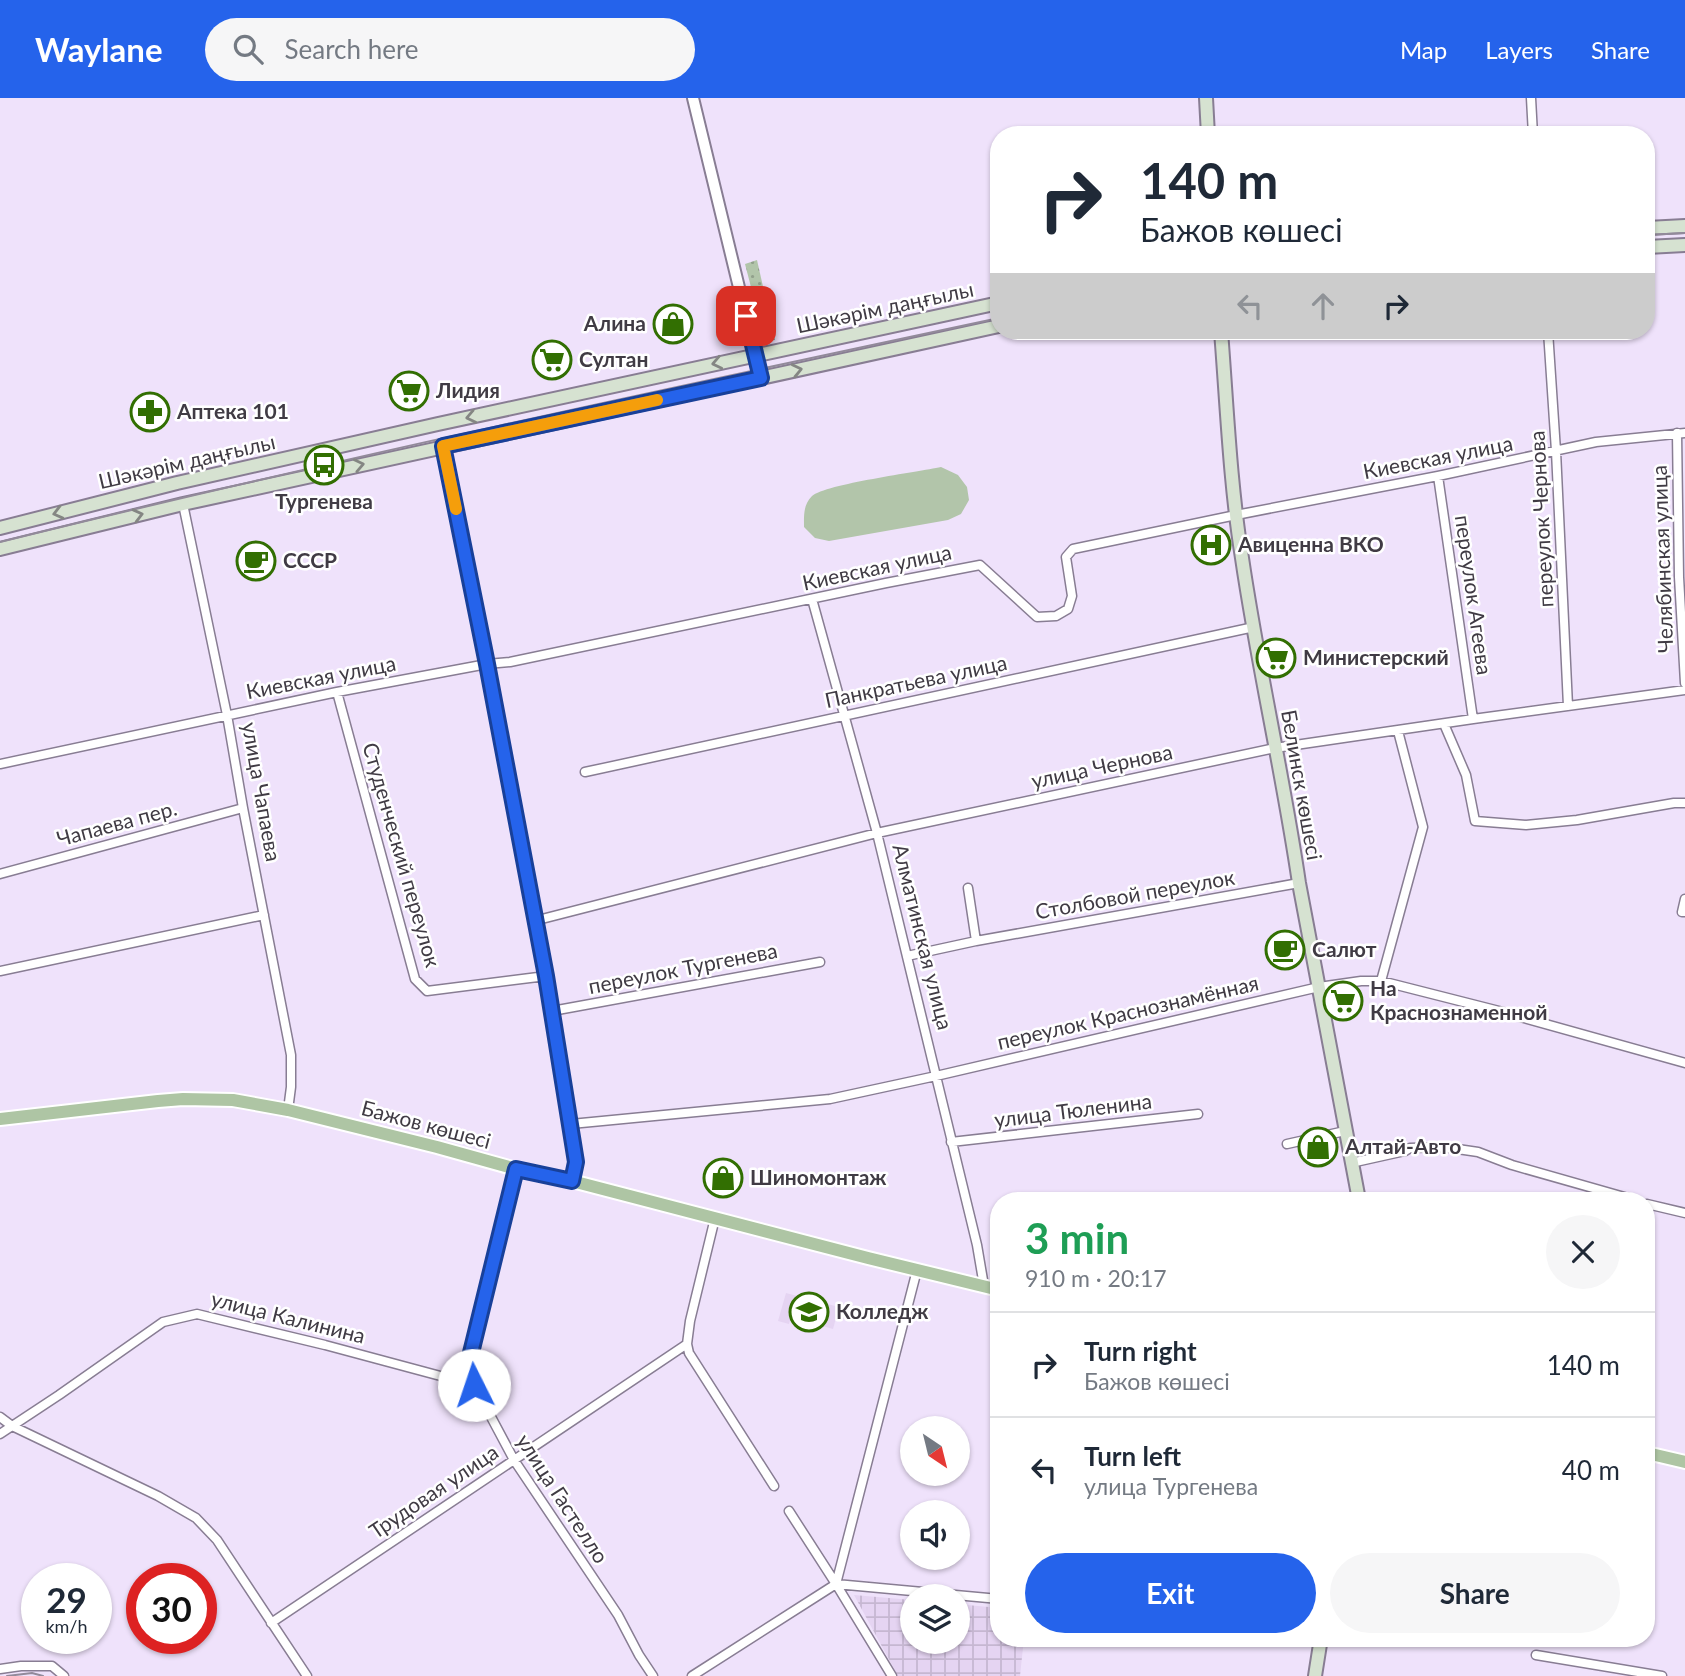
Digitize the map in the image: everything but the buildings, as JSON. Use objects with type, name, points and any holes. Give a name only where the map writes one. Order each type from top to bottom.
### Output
[{"type":"main road","points":[[1206,98],[1208,126]]},
{"type":"main road","points":[[1655,228],[1685,226]]},
{"type":"main road","points":[[1655,247],[1685,245]]},
{"type":"main road","name":"Шәкәрім даңғылы","points":[[0,528],[438,424],[990,305]]},
{"type":"main road","name":"Шәкәрім даңғылы","points":[[0,549],[183,504],[990,328]]},
{"type":"main road","name":"Белинск көшесі","points":[[1222,340],[1236,515],[1299,883],[1357,1192]]},
{"type":"main road","points":[[438,424],[443,446]]},
{"type":"main road","name":"улица Чапаева","points":[[177,484],[183,504]]},
{"type":"main road","name":"Бажов көшесі","points":[[0,1119],[183,1099],[233,1100],[288,1110],[990,1288]]},
{"type":"main road","points":[[1655,1455],[1685,1462]]},
{"type":"main road","points":[[1315,1676],[1320,1647]]},
{"type":"street","points":[[693,98],[761,378]]},
{"type":"street","points":[[1531,98],[1533,126]]},
{"type":"street","name":"переулок Чернова","points":[[1549,340],[1568,706]]},
{"type":"street","name":"Киевская улица","points":[[0,764],[338,692],[487,664],[523,660],[980,565],[1037,617],[1056,616],[1068,609],[1072,596],[1066,557],[1073,549],[1596,442],[1681,433]]},
{"type":"street","name":"Челябинская улица","points":[[1681,433],[1679,577],[1685,683]]},
{"type":"street","points":[[443,446],[546,976],[576,1162],[572,1181]]},
{"type":"street","name":"переулок Агеева","points":[[1438,476],[1473,719]]},
{"type":"street","name":"улица Чапаева","points":[[183,504],[228,715],[243,808],[291,1055],[288,1110]]},
{"type":"street","name":"Алматинская улица","points":[[813,599],[877,833],[977,1245],[984,1286]]},
{"type":"street","name":"Панкратьева улица","points":[[585,772],[1254,627]]},
{"type":"street","name":"улица Чернова","points":[[534,921],[877,833],[1275,748],[1685,690]]},
{"type":"street","name":"Студенческий переулок","points":[[338,692],[415,979],[427,991],[546,976]]},
{"type":"street","points":[[1444,724],[1466,775],[1475,821],[1526,825],[1685,803]]},
{"type":"street","points":[[1381,981],[1423,827],[1398,731]]},
{"type":"street","name":"Чапаева пер.","points":[[0,874],[243,808]]},
{"type":"street","name":"Столбовой переулок","points":[[907,956],[976,941],[1299,883]]},
{"type":"street","points":[[968,888],[976,941]]},
{"type":"street","points":[[1684,912],[1685,899]]},
{"type":"street","points":[[0,971],[264,915]]},
{"type":"street","name":"переулок Тургенева","points":[[552,1011],[820,961]]},
{"type":"street","name":"переулок Краснознамённая","points":[[571,1124],[830,1099],[1319,987],[1361,981],[1381,981],[1499,1010],[1685,1063]]},
{"type":"street","name":"улица Тюленина","points":[[951,1142],[1198,1114]]},
{"type":"street","points":[[1286,1144],[1345,1132]]},
{"type":"street","points":[[1351,1163],[1405,1151],[1410,1147],[1444,1147],[1478,1152],[1512,1165],[1607,1192]]},
{"type":"street","name":"улица Гастелло","points":[[516,1169],[468,1365],[474,1385],[514,1460],[618,1615],[639,1656],[653,1676]]},
{"type":"street","points":[[1655,1206],[1685,1213]]},
{"type":"street","points":[[715,1218],[687,1344],[689,1353],[774,1486]]},
{"type":"street","points":[[836,1584],[917,1270]]},
{"type":"street","name":"улица Калинина","points":[[0,1434],[163,1322],[197,1314],[474,1385]]},
{"type":"street","name":"Трудовая улица","points":[[271,1623],[687,1344]]},
{"type":"street","points":[[0,1417],[12,1426],[158,1496],[196,1518],[217,1540],[307,1676]]},
{"type":"street","points":[[789,1511],[892,1676]]},
{"type":"street","points":[[692,1676],[836,1584],[990,1598]]},
{"type":"street","points":[[1536,1655],[1662,1676]]},
{"type":"street","points":[[0,1669],[52,1666],[64,1676]]},
{"type":"shaded area","name":"Колледж","points":[[786,1293],[839,1307],[833,1329],[791,1317],[789,1324],[778,1321]]},
{"type":"shaded area","points":[[854,1595],[900,1599],[900,1654],[970,1654],[970,1605],[990,1607],[990,1647],[1023,1647],[1020,1676],[898,1676]]},
{"type":"green space","points":[[757,260],[775,340],[765,341],[745,264]]},
{"type":"green space","points":[[941,467],[958,475],[967,487],[969,500],[961,514],[948,520],[829,541],[815,538],[804,527],[807,503],[812,496],[821,492],[853,483]]},
{"type":"tram line","points":[[1655,235],[1685,233]]},
{"type":"tram line","points":[[0,542],[373,454],[990,320]]},
{"type":"tram line","points":[[7,1676],[32,1673],[43,1676]]},
{"type":"slow traffic","points":[[456,509],[443,446],[657,400]]},
{"type":"place","name":"Алина","points":[[673,324]]},
{"type":"place","name":"Султан","points":[[552,360]]},
{"type":"place","name":"Лидия","points":[[409,391]]},
{"type":"place","name":"Аптека 101","points":[[150,412]]},
{"type":"place","name":"Тургенева","points":[[324,465]]},
{"type":"place","name":"Авиценна ВКО","points":[[1211,545]]},
{"type":"place","name":"СССР","points":[[256,561]]},
{"type":"place","name":"Министерский","points":[[1276,658]]},
{"type":"place","name":"Салют","points":[[1285,950]]},
{"type":"place","name":"На Краснознаменной","points":[[1343,1001]]},
{"type":"place","name":"Алтай-Авто","points":[[1318,1147]]},
{"type":"place","name":"Шиномонтаж","points":[[723,1178]]},
{"type":"place","name":"Колледж","points":[[809,1312]]},
{"type":"route","points":[[474,1385],[468,1365],[516,1169],[572,1181],[576,1162],[546,976],[443,446],[761,378],[746,316]]}]
